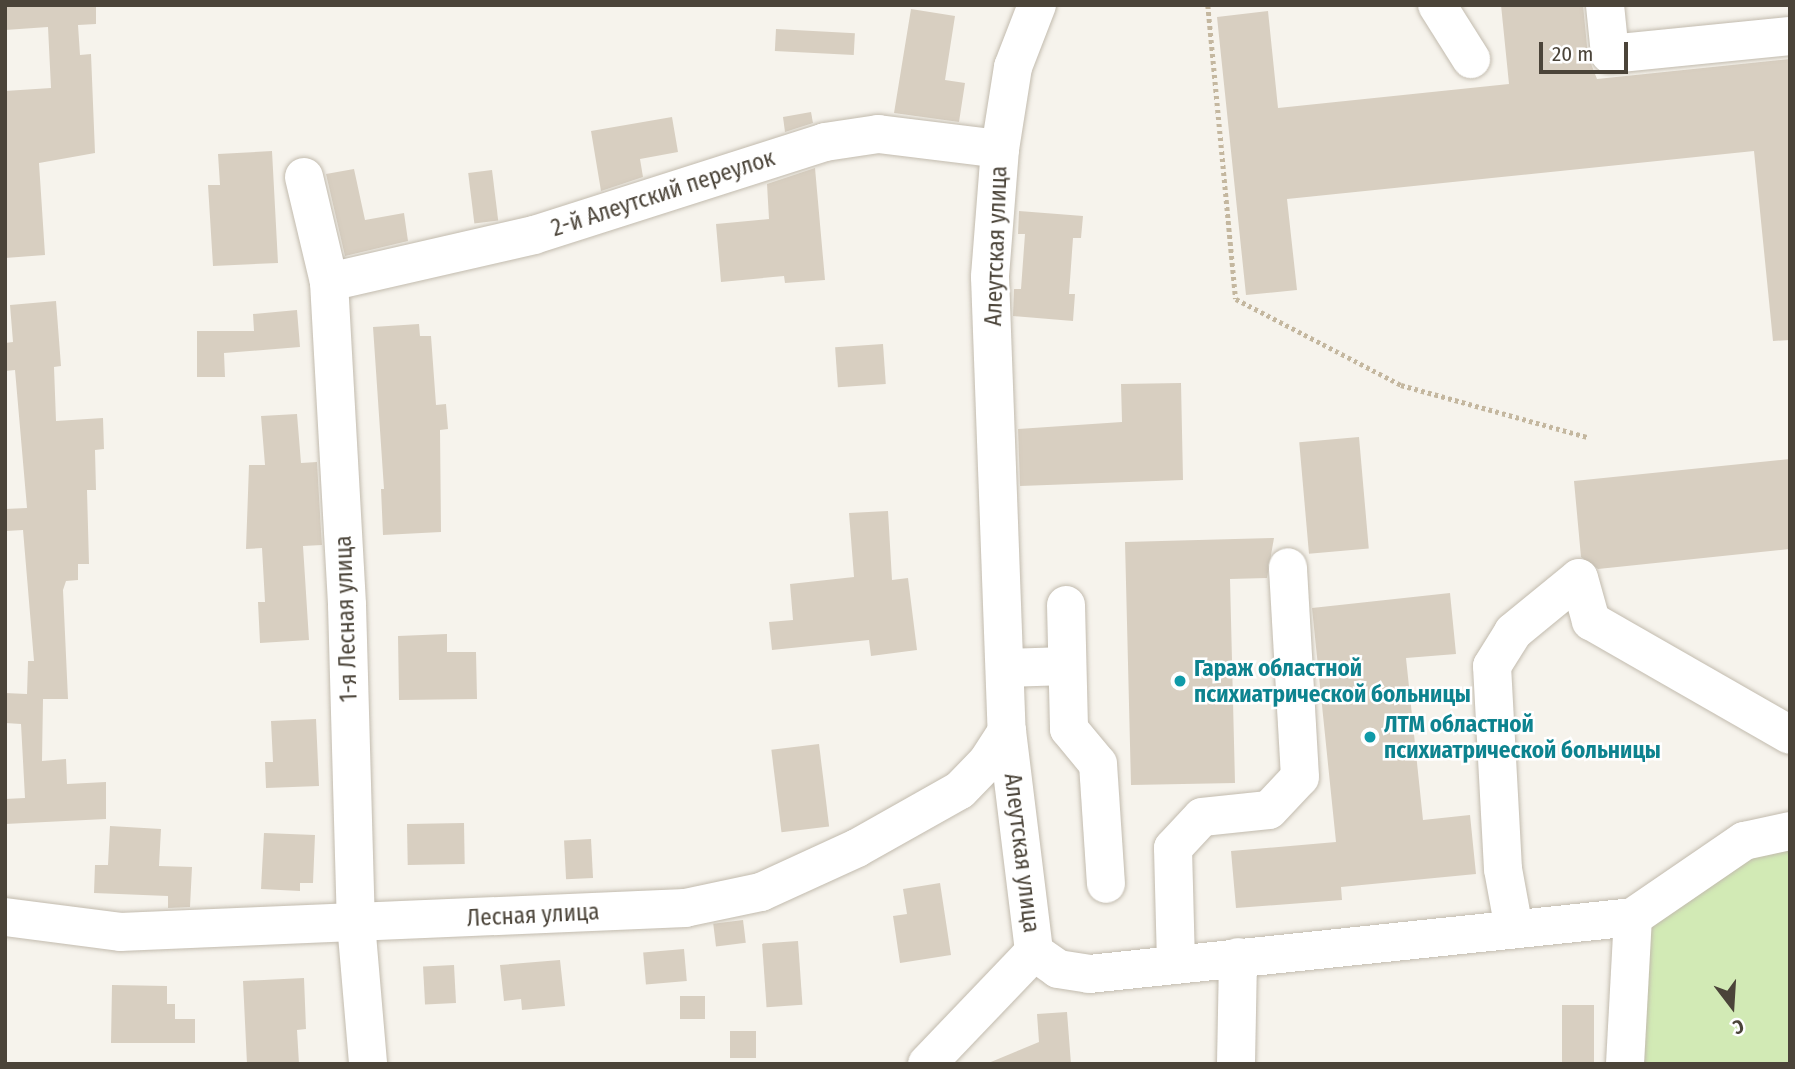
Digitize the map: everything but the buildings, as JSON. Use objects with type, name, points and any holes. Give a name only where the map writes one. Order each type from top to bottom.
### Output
[{"type":"street","name":"Алеутская улица","points":[[1037,5],[1013,67],[1000,149],[990,277],[1007,731],[1034,952],[1058,969],[1088,974],[1633,916]]},
{"type":"street","points":[[1437,5],[1471,59]]},
{"type":"street","points":[[1605,5],[1609,54],[1790,36]]},
{"type":"street","name":"2-й Алеутский переулок","points":[[329,282],[534,235],[825,142],[878,134],[1000,149]]},
{"type":"street","name":"1-я Лесная улица","points":[[304,177],[329,282],[347,605],[356,923],[368,1064]]},
{"type":"street","points":[[1176,963],[1173,848],[1202,817],[1269,810],[1300,777],[1288,567]]},
{"type":"street","points":[[1514,929],[1503,869],[1492,666],[1513,632],[1579,578],[1591,621],[1790,735]]},
{"type":"street","points":[[1066,605],[1069,729],[1098,764],[1106,884]]},
{"type":"street","points":[[1005,668],[1067,666]]},
{"type":"street","name":"Лесная улица","points":[[5,917],[120,932],[685,908],[761,892],[857,848],[960,790],[987,762],[1007,731]]},
{"type":"street","points":[[1625,1064],[1633,916],[1744,841],[1790,831]]},
{"type":"street","points":[[927,1064],[1034,952]]},
{"type":"street","points":[[1236,1064],[1238,957]]},
{"type":"path","points":[[1208,5],[1236,299],[1401,385],[1587,437]]},
{"type":"green space","points":[[1790,845],[1790,1064],[1634,1064],[1644,921],[1749,854]]},
{"type":"place","name":"Гараж областной психиатрической больницы","points":[[1180,681]]},
{"type":"place","name":"ЛТМ областной психиатрической больницы","points":[[1370,737]]}]
